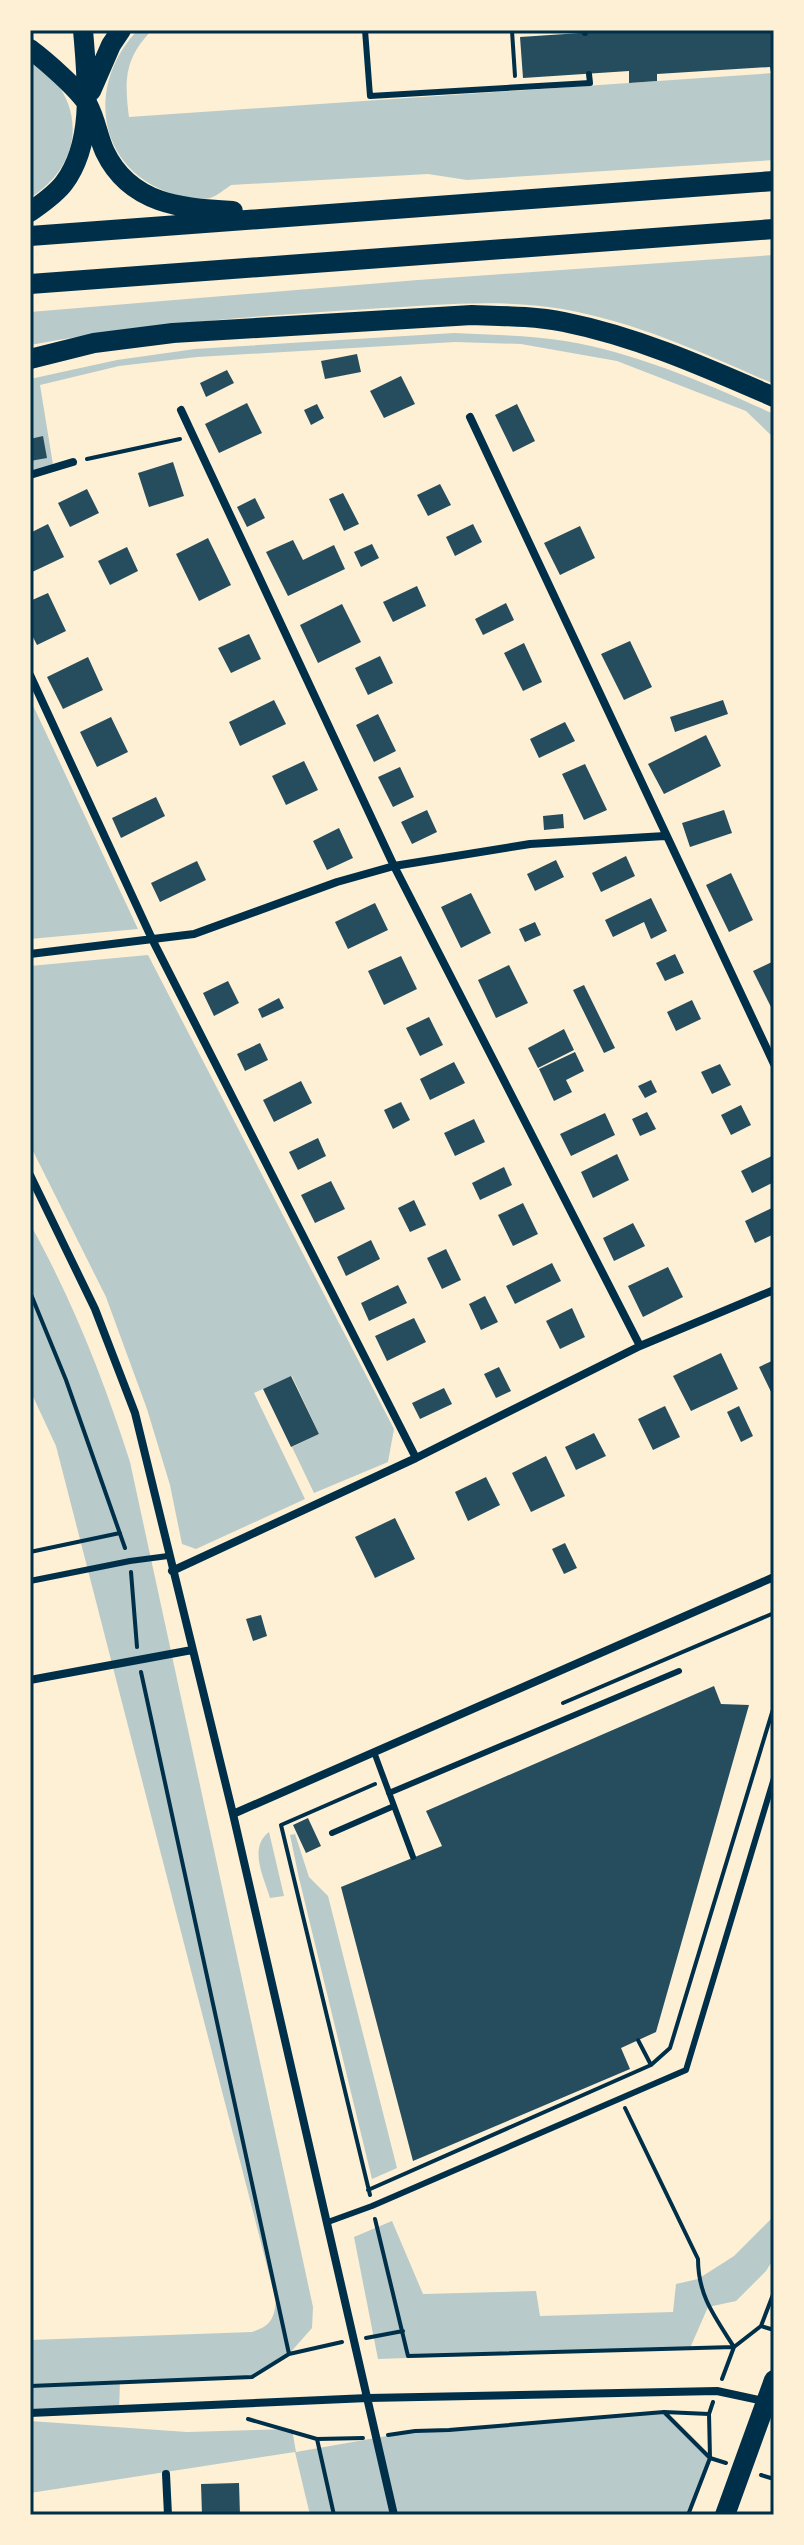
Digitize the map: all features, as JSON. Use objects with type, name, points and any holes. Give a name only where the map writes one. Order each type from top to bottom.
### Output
[{"type":"main road","points":[[30,212],[63,184],[77,160],[84,136],[87,103],[83,30]]},
{"type":"main road","points":[[87,103],[99,69],[121,30]]},
{"type":"main road","points":[[30,49],[87,103],[116,173],[144,194],[173,205],[201,209],[333,215]]},
{"type":"main road","points":[[30,236],[774,181]]},
{"type":"main road","points":[[30,284],[774,229]]},
{"type":"main road","points":[[30,359],[94,343],[173,333],[472,315],[519,317],[563,322],[663,349],[774,397]]},
{"type":"main road","points":[[725,2515],[770,2402],[774,2380]]},
{"type":"street","points":[[181,410],[394,866],[640,1346]]},
{"type":"street","points":[[470,417],[774,1064]]},
{"type":"street","points":[[30,475],[73,462]]},
{"type":"street","points":[[30,675],[153,941],[416,1458]]},
{"type":"street","points":[[30,954],[194,934],[337,882],[394,866],[530,844],[665,836]]},
{"type":"street","points":[[30,1175],[95,1309],[135,1413],[233,1814],[394,2515]]},
{"type":"street","points":[[172,1571],[416,1458],[640,1346],[774,1290]]},
{"type":"street","points":[[233,1814],[774,1577]]},
{"type":"street","points":[[30,1680],[192,1650]]},
{"type":"street","points":[[30,2413],[368,2398],[717,2391],[770,2402]]},
{"type":"street","points":[[166,2474],[168,2515]]},
{"type":"lane","points":[[365,30],[370,96],[590,83],[589,74]]},
{"type":"lane","points":[[30,1581],[168,1556]]},
{"type":"lane","points":[[389,1793],[679,1671]]},
{"type":"lane","points":[[374,1752],[413,1857]]},
{"type":"lane","points":[[328,2222],[372,2206],[686,2070],[774,1778]]},
{"type":"lane","points":[[332,1833],[394,1806]]},
{"type":"path","points":[[516,86],[512,31],[521,30]]},
{"type":"path","points":[[73,462],[193,436]]},
{"type":"path","points":[[30,1292],[66,1380],[130,1561],[138,1660],[289,2354]]},
{"type":"path","points":[[30,1552],[120,1533]]},
{"type":"path","points":[[557,1706],[774,1613]]},
{"type":"path","points":[[368,2190],[651,2065],[670,2048],[774,1706]]},
{"type":"path","points":[[384,1780],[281,1825],[408,2356],[734,2347],[761,2326],[774,2292]]},
{"type":"path","points":[[638,2040],[651,2065]]},
{"type":"path","points":[[613,2082],[698,2259],[698,2279],[708,2307],[734,2347]]},
{"type":"path","points":[[761,2326],[774,2330]]},
{"type":"path","points":[[30,2386],[252,2377],[289,2354],[403,2331]]},
{"type":"path","points":[[664,2412],[710,2458]]},
{"type":"path","points":[[238,2420],[254,2419],[317,2439],[376,2437],[415,2431],[664,2412],[709,2414],[710,2458],[688,2515]]},
{"type":"path","points":[[317,2439],[334,2515]]},
{"type":"shaded area","points":[[138,30],[152,30],[136,50],[128,70],[129,117],[774,73],[774,160],[467,180],[428,174],[231,185],[210,198],[182,197],[143,179],[125,163],[113,143],[106,120],[106,97],[111,73]]},
{"type":"shaded area","points":[[30,56],[53,78],[64,94],[73,127],[66,159],[45,187],[30,198]]},
{"type":"shaded area","points":[[774,255],[774,384],[670,340],[617,322],[562,309],[514,304],[441,305],[240,318],[156,326],[30,345],[30,312]]},
{"type":"shaded area","points":[[454,333],[565,341],[646,361],[774,414],[774,438],[746,411],[617,361],[521,344],[455,342],[197,357],[119,366],[40,385],[54,471],[30,479],[30,379],[117,360],[195,349]]},
{"type":"shaded area","points":[[30,699],[138,929],[30,939]]},
{"type":"shaded area","points":[[148,955],[394,1429],[388,1462],[314,1493],[292,1447],[319,1434],[292,1376],[254,1393],[305,1499],[196,1549],[182,1544],[170,1485],[147,1409],[106,1297],[30,1145],[30,966]]},
{"type":"shaded area","points":[[30,1224],[86,1340],[130,1462],[313,2307],[312,2328],[289,2354],[252,2377],[120,2382],[119,2410],[30,2413],[30,2340],[252,2332],[270,2321],[276,2301],[56,1446],[30,1390]]},
{"type":"shaded area","points":[[269,1832],[284,1896],[270,1898],[259,1863],[259,1846]]},
{"type":"shaded area","points":[[295,1834],[309,1877],[328,1896],[397,2168],[372,2179],[299,1878],[290,1835]]},
{"type":"shaded area","points":[[774,2216],[774,2258],[766,2271],[736,2301],[708,2307],[690,2348],[378,2359],[354,2237],[392,2221],[423,2294],[536,2291],[540,2316],[673,2312],[676,2284],[698,2279],[734,2256]]},
{"type":"shaded area","points":[[664,2412],[710,2458],[688,2515],[310,2515],[295,2452],[30,2493],[30,2421],[187,2432],[292,2429],[296,2452],[415,2431]]},
{"type":"building","points":[[626,30],[774,30],[774,72],[770,67],[657,74],[657,81],[629,83],[629,71],[523,78],[520,37]]},
{"type":"building","points":[[357,354],[361,372],[325,379],[321,361]]},
{"type":"building","points":[[227,370],[234,383],[206,397],[200,383]]},
{"type":"building","points":[[401,376],[415,404],[384,418],[370,391]]},
{"type":"building","points":[[247,403],[262,433],[219,453],[205,424]]},
{"type":"building","points":[[317,404],[324,418],[311,425],[304,410]]},
{"type":"building","points":[[517,404],[535,441],[513,452],[495,415]]},
{"type":"building","points":[[43,436],[47,458],[30,461],[30,439]]},
{"type":"building","points":[[173,462],[184,496],[149,507],[138,473]]},
{"type":"building","points":[[440,484],[451,505],[428,516],[417,495]]},
{"type":"building","points":[[87,489],[99,513],[70,527],[58,503]]},
{"type":"building","points":[[343,493],[359,524],[344,531],[329,499]]},
{"type":"building","points":[[255,498],[265,518],[247,527],[237,507]]},
{"type":"building","points":[[48,524],[64,557],[30,573],[30,533]]},
{"type":"building","points":[[473,524],[482,542],[455,556],[446,537]]},
{"type":"building","points":[[580,526],[595,558],[560,575],[544,543]]},
{"type":"building","points":[[208,538],[231,585],[199,601],[176,554]]},
{"type":"building","points":[[293,540],[303,560],[334,545],[345,569],[288,596],[266,552]]},
{"type":"building","points":[[372,544],[379,558],[361,567],[354,552]]},
{"type":"building","points":[[127,547],[138,571],[110,585],[98,561]]},
{"type":"building","points":[[417,586],[426,606],[393,622],[383,602]]},
{"type":"building","points":[[48,593],[66,631],[37,645],[30,631],[30,601]]},
{"type":"building","points":[[506,603],[514,620],[483,635],[475,619]]},
{"type":"building","points":[[342,604],[361,642],[318,663],[300,625]]},
{"type":"building","points":[[249,634],[261,659],[231,673],[218,648]]},
{"type":"building","points":[[630,641],[652,687],[624,700],[601,654]]},
{"type":"building","points":[[524,643],[542,682],[523,691],[504,653]]},
{"type":"building","points":[[380,656],[393,683],[368,695],[355,668]]},
{"type":"building","points":[[88,657],[103,690],[63,709],[47,677]]},
{"type":"building","points":[[274,700],[286,724],[240,746],[229,722]]},
{"type":"building","points":[[723,700],[728,714],[675,732],[670,717]]},
{"type":"building","points":[[378,714],[396,751],[374,762],[356,725]]},
{"type":"building","points":[[111,717],[128,752],[97,767],[80,732]]},
{"type":"building","points":[[565,722],[575,741],[539,758],[530,739]]},
{"type":"building","points":[[706,735],[721,766],[664,794],[648,764]]},
{"type":"building","points":[[304,761],[318,790],[286,805],[272,776]]},
{"type":"building","points":[[585,764],[607,810],[584,820],[562,774]]},
{"type":"building","points":[[400,767],[414,797],[393,807],[378,777]]},
{"type":"building","points":[[156,797],[165,816],[121,838],[112,818]]},
{"type":"building","points":[[427,810],[437,832],[412,844],[401,822]]},
{"type":"building","points":[[724,810],[732,833],[690,847],[682,823]]},
{"type":"building","points":[[563,814],[564,828],[544,830],[543,816]]},
{"type":"building","points":[[339,828],[353,858],[327,870],[313,841]]},
{"type":"building","points":[[626,856],[635,876],[601,892],[592,873]]},
{"type":"building","points":[[556,860],[564,877],[535,891],[527,874]]},
{"type":"building","points":[[197,861],[206,880],[160,902],[151,883]]},
{"type":"building","points":[[731,873],[753,920],[729,932],[706,885]]},
{"type":"building","points":[[471,893],[491,933],[461,948],[441,907]]},
{"type":"building","points":[[651,898],[667,931],[651,939],[644,922],[613,937],[605,920]]},
{"type":"building","points":[[375,903],[388,930],[348,949],[335,922]]},
{"type":"building","points":[[535,922],[541,935],[525,942],[519,929]]},
{"type":"building","points":[[675,954],[684,973],[665,981],[656,963]]},
{"type":"building","points":[[401,956],[417,989],[384,1005],[368,971]]},
{"type":"building","points":[[774,961],[774,1005],[771,1007],[753,971]]},
{"type":"building","points":[[509,965],[528,1003],[496,1018],[478,980]]},
{"type":"building","points":[[228,981],[239,1003],[214,1016],[203,993]]},
{"type":"building","points":[[584,985],[615,1048],[604,1053],[573,990]]},
{"type":"building","points":[[279,998],[284,1008],[262,1018],[258,1009]]},
{"type":"building","points":[[692,1000],[701,1019],[676,1031],[667,1012]]},
{"type":"building","points":[[429,1017],[443,1045],[420,1056],[406,1028]]},
{"type":"building","points":[[564,1029],[574,1050],[538,1068],[528,1048]]},
{"type":"building","points":[[260,1043],[268,1060],[245,1071],[237,1054]]},
{"type":"building","points":[[575,1052],[584,1071],[566,1080],[572,1092],[554,1101],[539,1069]]},
{"type":"building","points":[[454,1062],[465,1083],[430,1100],[420,1079]]},
{"type":"building","points":[[720,1064],[731,1085],[712,1094],[701,1072]]},
{"type":"building","points":[[651,1080],[657,1092],[645,1098],[638,1086]]},
{"type":"building","points":[[301,1081],[312,1103],[274,1122],[263,1100]]},
{"type":"building","points":[[401,1102],[410,1120],[393,1129],[384,1110]]},
{"type":"building","points":[[741,1105],[751,1125],[731,1135],[721,1115]]},
{"type":"building","points":[[647,1112],[656,1129],[640,1136],[632,1119]]},
{"type":"building","points":[[605,1113],[615,1135],[571,1156],[560,1134]]},
{"type":"building","points":[[474,1119],[485,1142],[455,1156],[444,1133]]},
{"type":"building","points":[[318,1138],[326,1156],[298,1170],[289,1152]]},
{"type":"building","points":[[617,1154],[629,1180],[593,1198],[581,1172]]},
{"type":"building","points":[[772,1156],[774,1182],[752,1193],[741,1171]]},
{"type":"building","points":[[504,1167],[512,1185],[480,1200],[472,1183]]},
{"type":"building","points":[[331,1181],[345,1209],[315,1223],[301,1195]]},
{"type":"building","points":[[414,1200],[426,1225],[410,1232],[398,1208]]},
{"type":"building","points":[[523,1203],[538,1234],[513,1246],[498,1215]]},
{"type":"building","points":[[774,1207],[774,1234],[755,1243],[745,1221]]},
{"type":"building","points":[[633,1223],[645,1246],[614,1261],[603,1238]]},
{"type":"building","points":[[371,1240],[380,1259],[346,1276],[337,1257]]},
{"type":"building","points":[[446,1249],[461,1280],[442,1289],[427,1258]]},
{"type":"building","points":[[552,1263],[561,1281],[515,1304],[506,1286]]},
{"type":"building","points":[[668,1267],[683,1297],[643,1317],[628,1286]]},
{"type":"building","points":[[398,1285],[407,1303],[369,1321],[361,1303]]},
{"type":"building","points":[[485,1296],[498,1322],[481,1330],[469,1304]]},
{"type":"building","points":[[572,1308],[585,1337],[560,1349],[546,1321]]},
{"type":"building","points":[[414,1318],[426,1342],[387,1361],[375,1336]]},
{"type":"building","points":[[721,1353],[738,1389],[691,1411],[673,1376]]},
{"type":"building","points":[[774,1360],[774,1398],[759,1367]]},
{"type":"building","points":[[499,1367],[511,1391],[496,1398],[484,1374]]},
{"type":"building","points":[[291,1376],[319,1434],[291,1447],[263,1389]]},
{"type":"building","points":[[444,1388],[452,1404],[420,1419],[412,1403]]},
{"type":"building","points":[[665,1406],[680,1437],[653,1450],[638,1419]]},
{"type":"building","points":[[739,1406],[753,1436],[741,1442],[727,1412]]},
{"type":"building","points":[[594,1433],[606,1456],[576,1470],[565,1447]]},
{"type":"building","points":[[546,1456],[565,1496],[531,1512],[512,1473]]},
{"type":"building","points":[[486,1477],[500,1505],[468,1521],[455,1492]]},
{"type":"building","points":[[395,1518],[415,1559],[375,1578],[355,1537]]},
{"type":"building","points":[[565,1543],[577,1568],[564,1574],[552,1549]]},
{"type":"building","points":[[261,1615],[267,1636],[253,1641],[246,1619]]},
{"type":"building","points":[[714,1686],[721,1704],[749,1705],[656,2032],[621,2048],[630,2069],[413,2161],[341,1887],[442,1846],[426,1811]]},
{"type":"building","points":[[308,1818],[321,1846],[306,1853],[293,1825]]},
{"type":"building","points":[[239,2483],[240,2515],[202,2515],[201,2484]]}]
